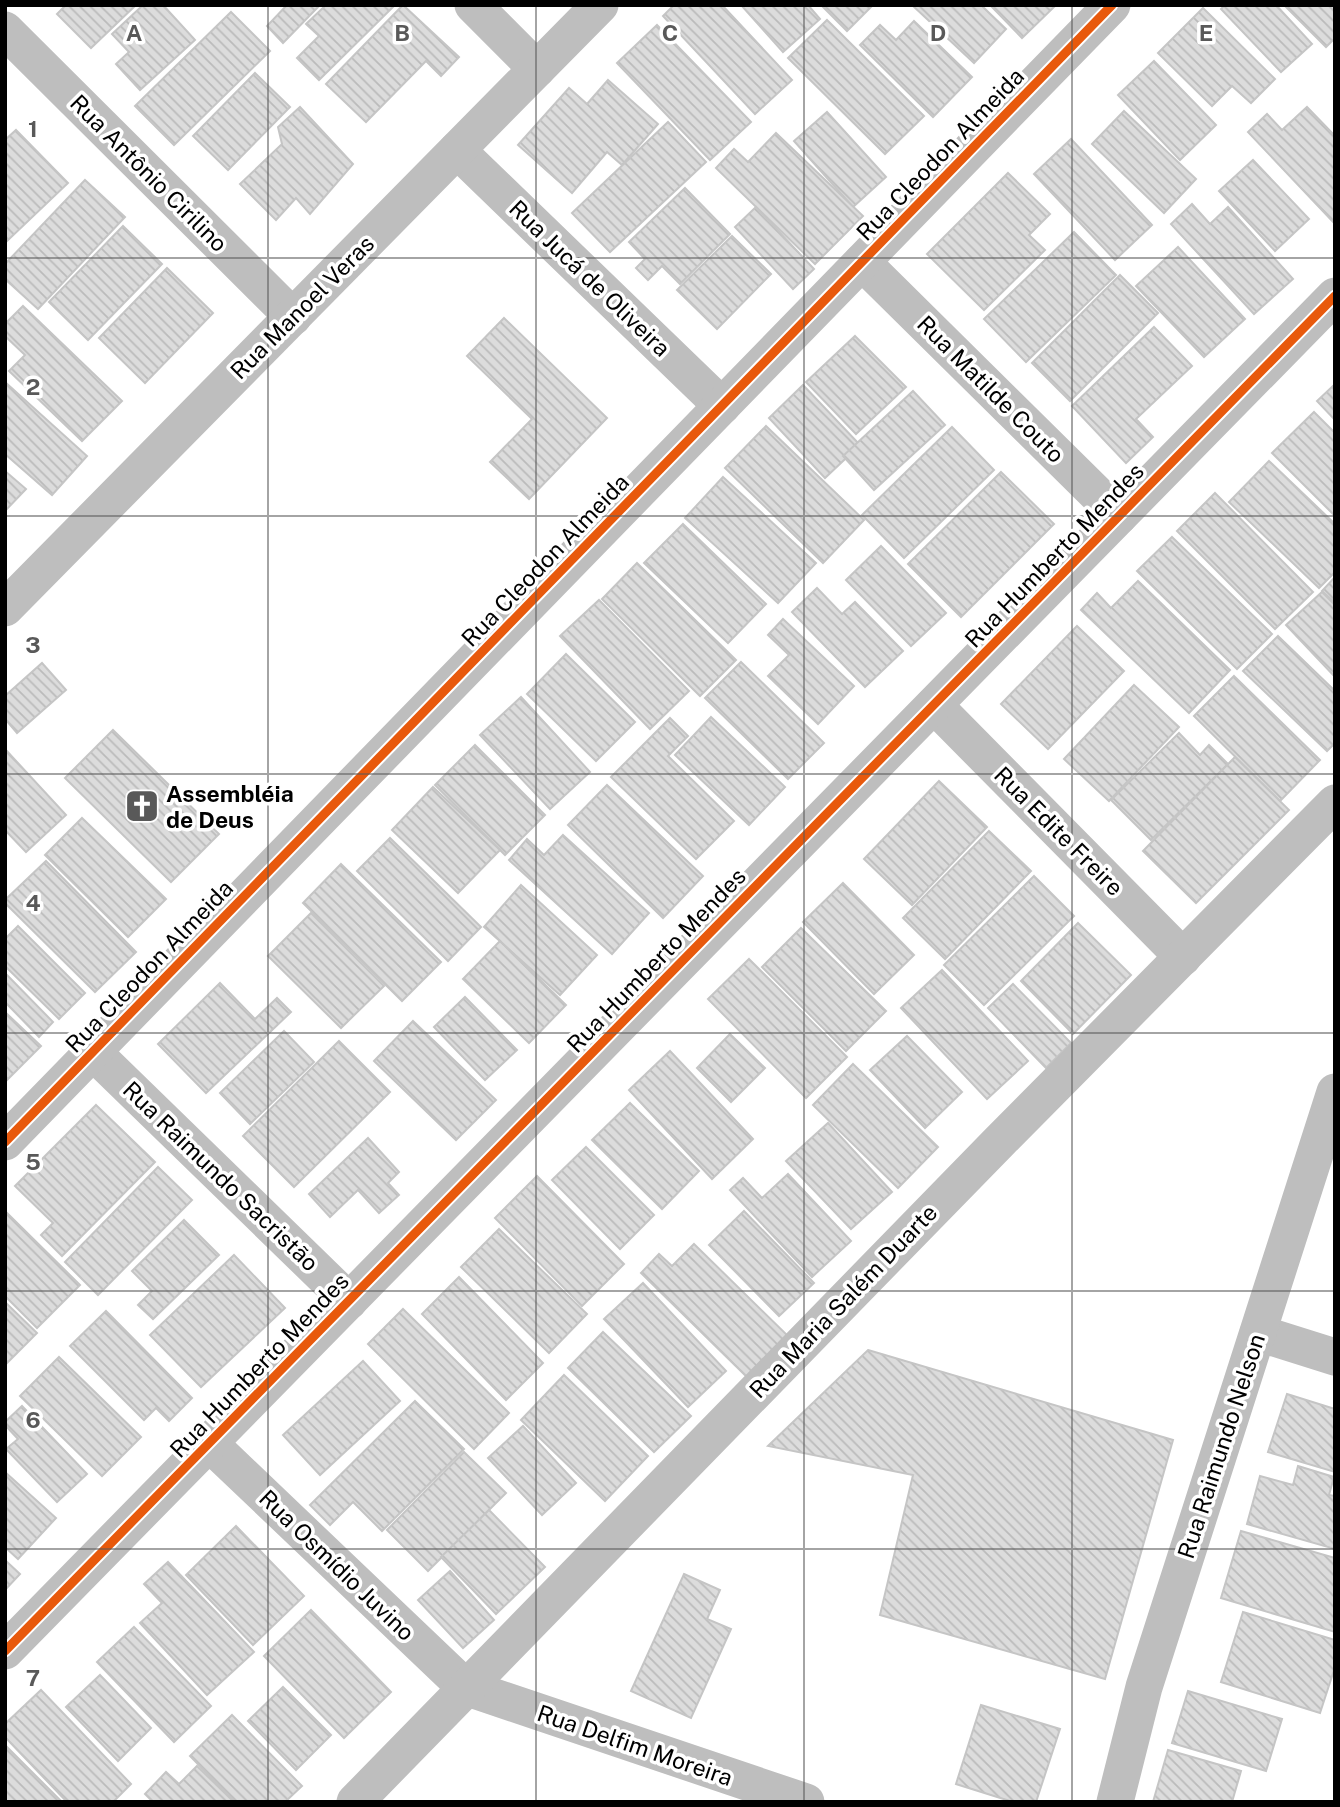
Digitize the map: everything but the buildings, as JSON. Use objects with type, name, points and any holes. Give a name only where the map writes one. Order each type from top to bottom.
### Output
[{"type":"street","points":[[472,5],[537,69]]},
{"type":"street","name":"Rua Manoel Veras","points":[[5,608],[600,5]]},
{"type":"street","name":"Rua Cleodon Almeida","points":[[5,1142],[1112,5]]},
{"type":"street","name":"Rua Antônio Cirilino","points":[[10,45],[293,317]]},
{"type":"street","name":"Rua Jucá de Oliveira","points":[[457,150],[722,405]]},
{"type":"street","name":"Rua Matilde Couto","points":[[862,261],[1119,516]]},
{"type":"street","name":"Rua Humberto Mendes","points":[[5,1651],[1335,296]]},
{"type":"street","name":"Rua Edite Freire","points":[[934,705],[1183,957]]},
{"type":"street","name":"Rua Maria Salém Duarte","points":[[355,1802],[1335,803]]},
{"type":"street","name":"Rua Raimundo Sacristão","points":[[93,1052],[349,1300]]},
{"type":"street","name":"Rua Raimundo Nelson","points":[[1115,1802],[1144,1687],[1335,1092]]},
{"type":"street","points":[[1258,1333],[1335,1357]]},
{"type":"street","name":"Rua Osmídio Juvino","points":[[209,1443],[465,1687]]},
{"type":"street","name":"Rua Delfim Moreira","points":[[465,1687],[806,1802]]},
{"type":"cycle path","points":[[5,1142],[1112,5]]},
{"type":"cycle path","points":[[5,1651],[1335,296]]},
{"type":"place","name":"Assembléia de Deus","points":[[142,806]]}]
